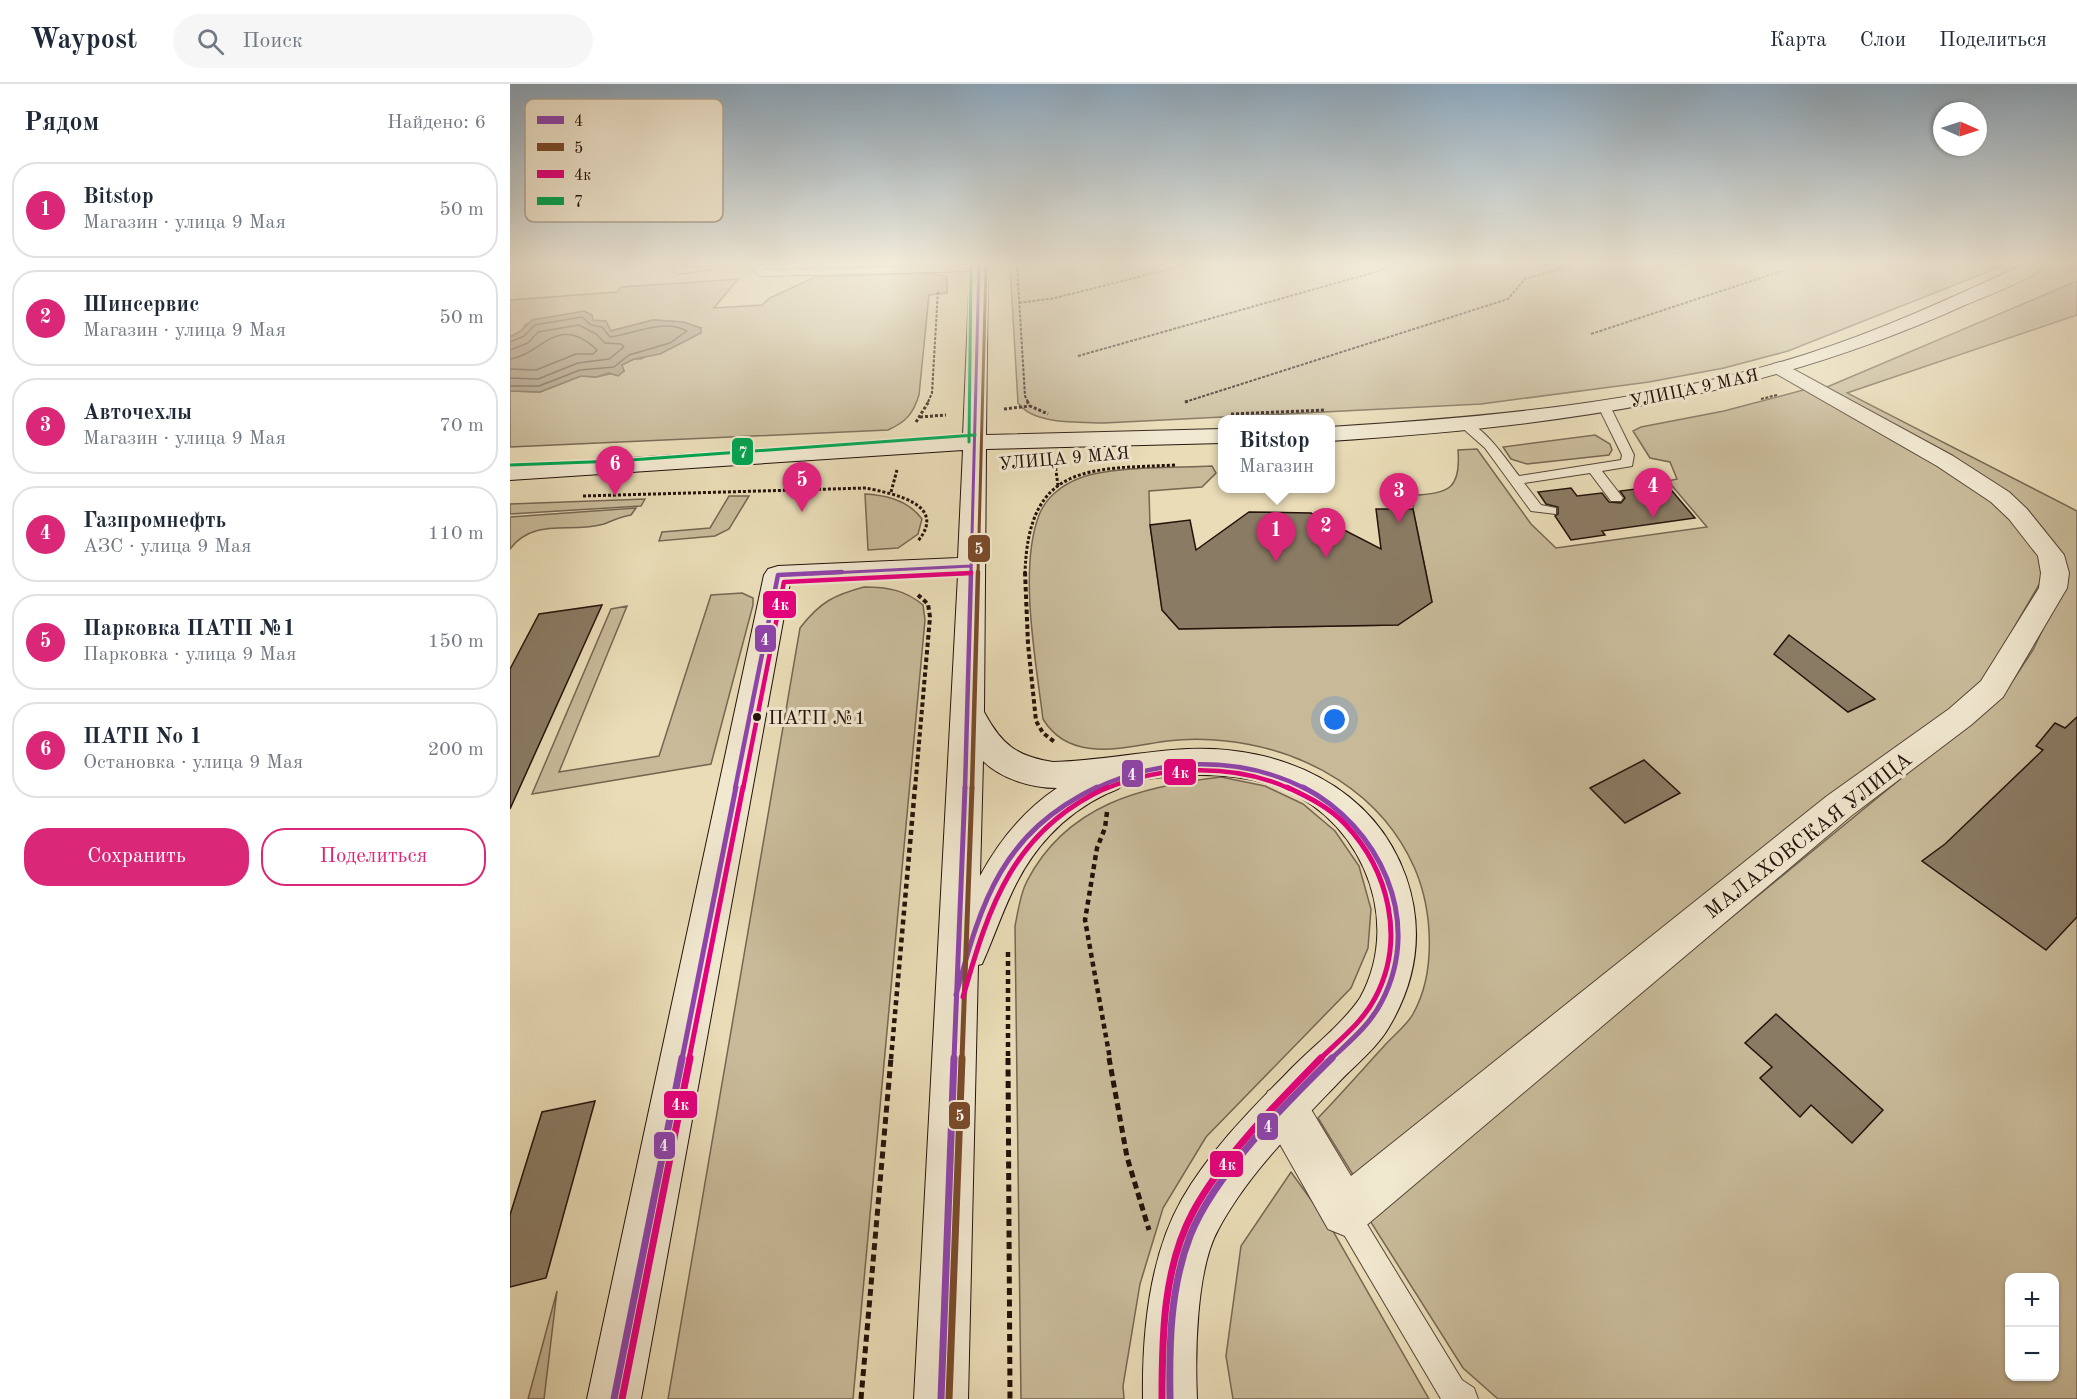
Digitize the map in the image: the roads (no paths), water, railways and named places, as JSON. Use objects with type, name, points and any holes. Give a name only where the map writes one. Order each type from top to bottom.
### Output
[{"type":"main road","points":[[941,1399],[968,710],[978,326]]},
{"type":"main road","name":"УЛИЦА 9 МАЯ","points":[[1335,434],[1465,425],[1604,406],[1725,383],[1780,368],[1895,326]]},
{"type":"main road","name":"МАЛАХОВСКАЯ УЛИЦА","points":[[1345,1212],[1839,806],[1960,717],[1992,689],[2054,588],[2055,573],[2051,555],[2018,514],[2000,497],[1945,460],[1780,368]]},
{"type":"main road","name":"УЛИЦА 9 МАЯ","points":[[510,473],[975,453],[1218,426]]},
{"type":"main road","name":"УЛИЦА 9 МАЯ","points":[[975,453],[1054,461],[1218,442]]},
{"type":"main road","points":[[614,1399],[778,575],[971,566]]},
{"type":"main road","points":[[968,710],[977,735],[994,756],[1020,769],[1052,775],[1095,775],[1125,772],[1168,763],[1224,762],[1268,769],[1310,785],[1346,812],[1375,848],[1392,888],[1398,936],[1394,975],[1374,1014],[1284,1107],[1237,1160],[1197,1220],[1178,1285],[1168,1367],[1170,1399]]},
{"type":"main road","points":[[956,995],[978,918],[998,878],[1026,836],[1060,804],[1125,772]]},
{"type":"main road","points":[[1284,1107],[1345,1212]]},
{"type":"lane","points":[[1516,480],[1625,465],[1629,459],[1604,406]]},
{"type":"lane","points":[[1465,425],[1489,445],[1536,508],[1551,512]]},
{"type":"lane","points":[[1594,469],[1616,498]]},
{"type":"lane","points":[[1345,1212],[1452,1390],[1463,1399]]},
{"type":"water","points":[[526,326],[609,326],[611,331],[629,326],[701,328],[701,333],[660,354],[634,359],[622,365],[624,371],[618,376],[609,373],[596,377],[581,376],[540,392],[510,391],[510,337]]},
{"type":"place","name":"ПАТП No 1","points":[[615,496]]},
{"type":"place","name":"Парковка ПАТП №1","points":[[802,512]]},
{"type":"place","name":"Газпромнефть","points":[[1653,518]]},
{"type":"place","name":"Авточехлы","points":[[1399,523]]},
{"type":"place","name":"Шинсервис","points":[[1326,558]]},
{"type":"place","name":"Bitstop","points":[[1276,562]]},
{"type":"place","name":"ПАТП №1","points":[[757,717]]}]
